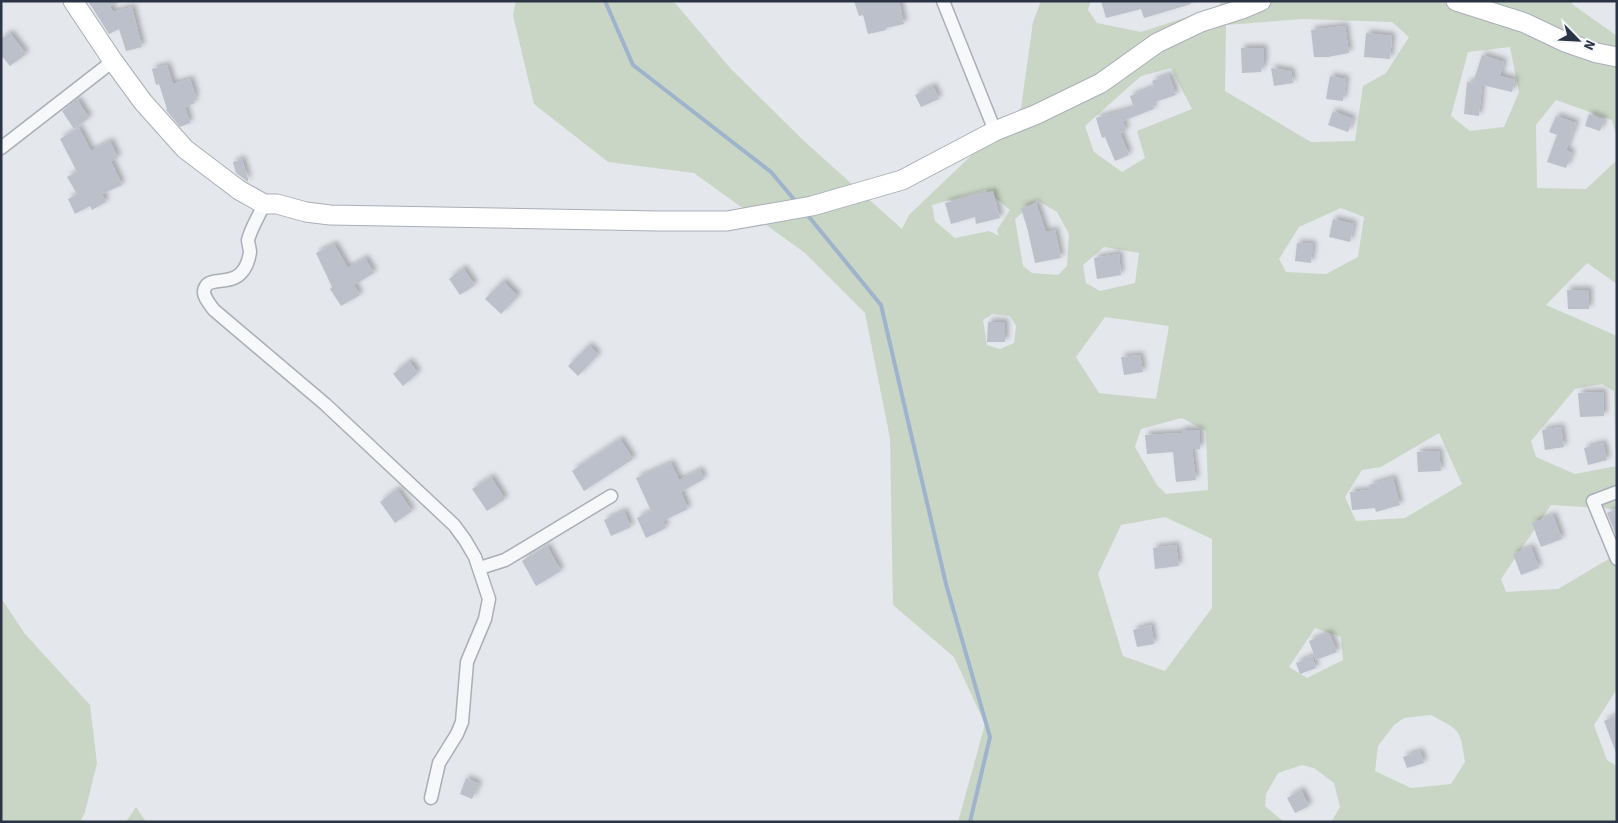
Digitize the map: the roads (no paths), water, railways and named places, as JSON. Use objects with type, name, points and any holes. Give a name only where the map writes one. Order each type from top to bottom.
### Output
[{"type":"street","points":[[72,1],[113,61],[162,126],[185,149],[239,190],[264,204],[277,204],[306,212],[330,215],[648,221],[727,221],[812,206],[902,180],[995,131],[1036,115],[1101,83],[1158,43],[1200,22],[1261,1]]},
{"type":"street","points":[[943,1],[995,131]]},
{"type":"street","points":[[1456,1],[1525,23],[1565,42],[1597,53],[1617,57]]},
{"type":"street","points":[[1,148],[113,61]]},
{"type":"street","points":[[264,204],[248,241],[250,251],[248,262],[241,273],[234,279],[208,283],[204,293],[207,301],[214,310],[332,410],[454,525],[465,540],[480,568],[489,599],[485,619],[467,662],[462,722],[457,734],[439,763],[431,798]]},
{"type":"street","points":[[1617,492],[1593,500],[1617,559]]},
{"type":"street","points":[[480,568],[505,560],[611,496]]},
{"type":"waterway","points":[[605,1],[633,65],[771,172],[797,203]]},
{"type":"waterway","points":[[805,212],[881,305],[946,584],[990,737],[970,822]]}]
